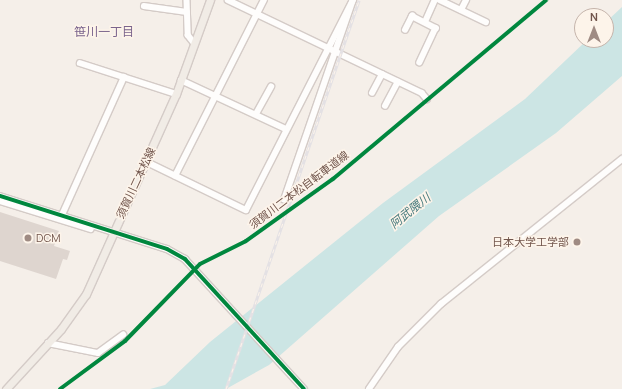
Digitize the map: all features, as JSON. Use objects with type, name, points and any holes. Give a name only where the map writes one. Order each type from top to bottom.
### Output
[{"type":"main road","name":"須賀川二本松線","points":[[7,389],[48,343],[86,294],[147,162],[182,80],[210,0]]},
{"type":"street","points":[[187,0],[188,35],[195,44]]},
{"type":"street","points":[[228,0],[422,93],[427,99]]},
{"type":"street","points":[[175,176],[264,0]]},
{"type":"street","points":[[147,162],[246,210],[353,0]]},
{"type":"street","points":[[284,200],[337,52],[353,0]]},
{"type":"street","points":[[425,22],[435,0]]},
{"type":"street","points":[[440,0],[486,22]]},
{"type":"street","points":[[461,10],[466,0]]},
{"type":"street","points":[[144,6],[187,12]]},
{"type":"street","points":[[405,30],[412,16],[436,28],[420,62]]},
{"type":"street","points":[[80,63],[176,94]]},
{"type":"street","points":[[372,92],[382,74]]},
{"type":"street","points":[[62,216],[124,77]]},
{"type":"street","points":[[182,80],[286,129]]},
{"type":"street","points":[[385,106],[398,82]]},
{"type":"street","points":[[256,114],[271,87]]},
{"type":"street","points":[[369,389],[398,347],[441,304],[622,159]]},
{"type":"street","points":[[0,196],[167,250],[193,265],[304,389]]},
{"type":"street","points":[[0,201],[113,233]]},
{"type":"street","points":[[48,343],[98,353],[123,335]]},
{"type":"street","points":[[0,385],[7,389]]},
{"type":"water","name":"阿武隈川","points":[[622,7],[622,76],[556,133],[439,216],[269,365],[226,389],[150,389],[165,385],[210,342],[383,203],[525,99],[579,48],[614,48],[614,14]]},
{"type":"building","name":"DCM","points":[[0,212],[59,231],[54,246],[70,251],[67,260],[63,259],[56,279],[0,261]]},
{"type":"railway","points":[[226,389],[359,0]]},
{"type":"cycle path","name":"須賀川二本松自転車道線","points":[[60,389],[125,341],[200,264],[246,241],[333,179],[546,0]]},
{"type":"cycle path","points":[[0,196],[167,249],[185,259],[304,389]]},
{"type":"place","name":"DCM","points":[[28,238]]},
{"type":"place","name":"日本大学工学部","points":[[577,242]]},
{"type":"district","name":"笹川一丁目","points":[[104,32]]}]
